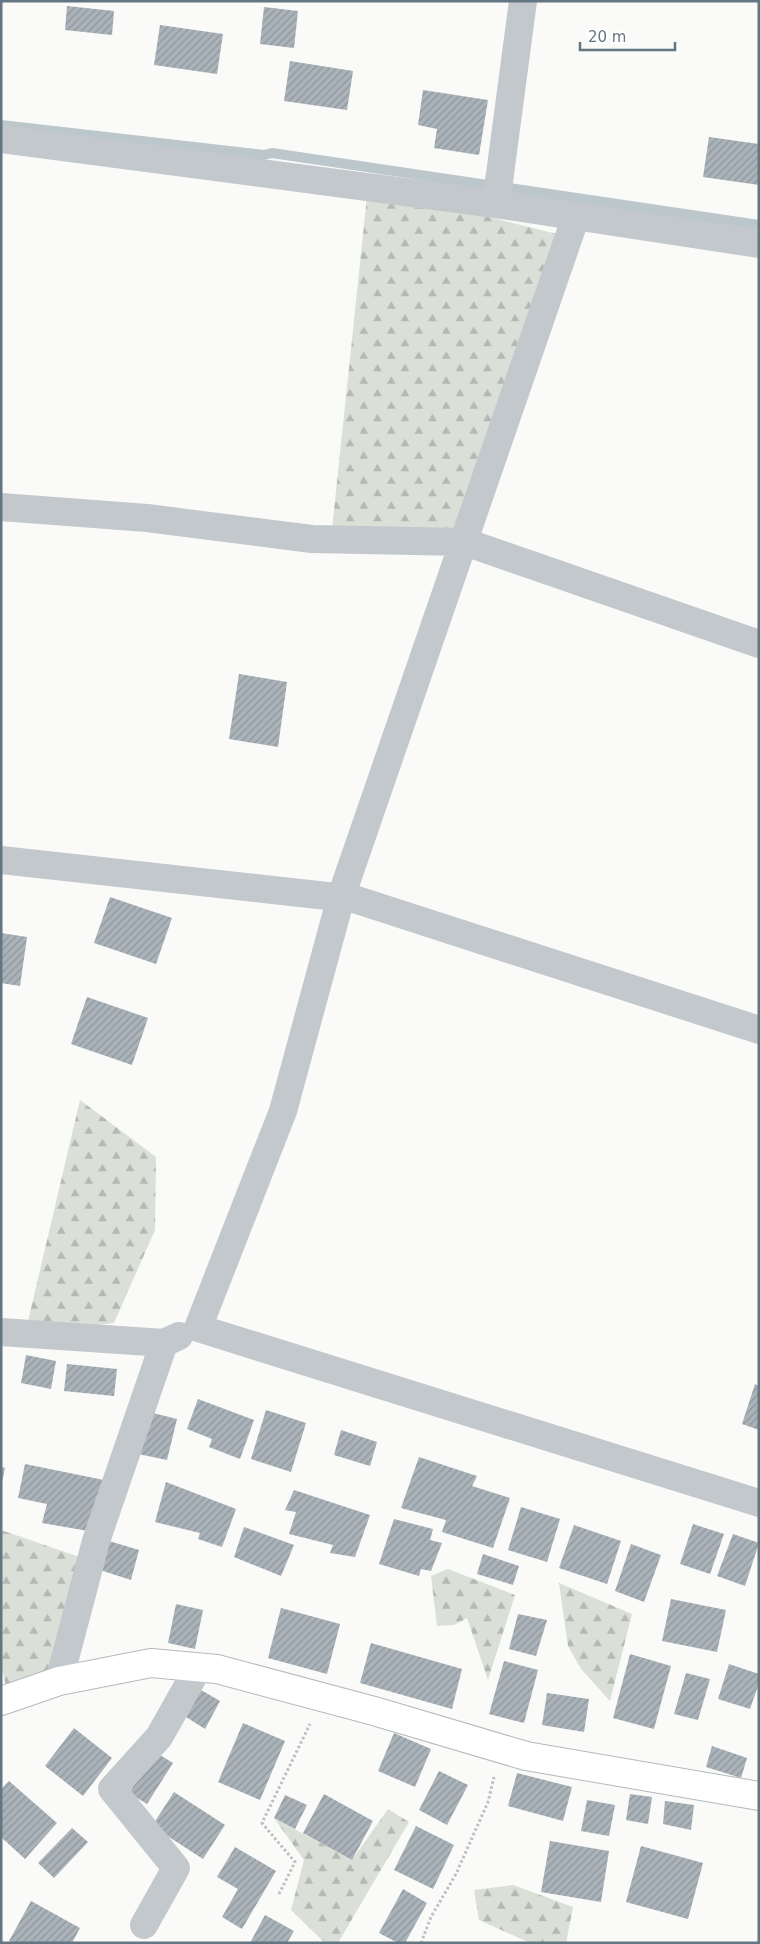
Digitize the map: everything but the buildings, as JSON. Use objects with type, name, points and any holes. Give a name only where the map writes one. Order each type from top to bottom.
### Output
[{"type":"street","points":[[496,204],[522,1]]},
{"type":"street","points":[[1,139],[496,204],[759,244]]},
{"type":"street","points":[[198,1328],[283,1111],[342,898],[576,216]]},
{"type":"street","points":[[1,507],[147,518],[312,539],[465,542],[759,644]]},
{"type":"street","points":[[1,860],[354,899],[537,956],[759,1030]]},
{"type":"street","points":[[1,1332],[164,1343],[198,1328],[759,1503]]},
{"type":"street","points":[[59,1681],[96,1541],[164,1343]]},
{"type":"street","points":[[1,1701],[59,1681],[151,1663],[217,1669],[323,1697],[526,1756],[759,1796]]},
{"type":"street","points":[[144,1926],[176,1868],[112,1789],[158,1737],[198,1668]]},
{"type":"path","points":[[279,1894],[295,1862],[262,1823],[323,1697]]},
{"type":"path","points":[[421,1943],[431,1917],[456,1874],[488,1802],[501,1749]]},
{"type":"green space","points":[[368,187],[569,237],[465,542],[331,539]]},
{"type":"green space","points":[[80,1100],[156,1157],[155,1230],[114,1323],[25,1334]]},
{"type":"green space","points":[[1,1530],[91,1561],[59,1681],[6,1687],[1,1663]]},
{"type":"green space","points":[[448,1569],[515,1595],[488,1680],[467,1618],[454,1625],[437,1626],[431,1576]]},
{"type":"green space","points":[[559,1583],[632,1614],[610,1701],[581,1669],[568,1646]]},
{"type":"green space","points":[[388,1809],[409,1822],[338,1943],[325,1943],[291,1910],[304,1860],[274,1818],[352,1860]]},
{"type":"green space","points":[[513,1885],[573,1907],[566,1943],[530,1943],[479,1920],[474,1890]]},
{"type":"waterway","points":[[1,125],[264,155],[272,153],[759,225]]}]
